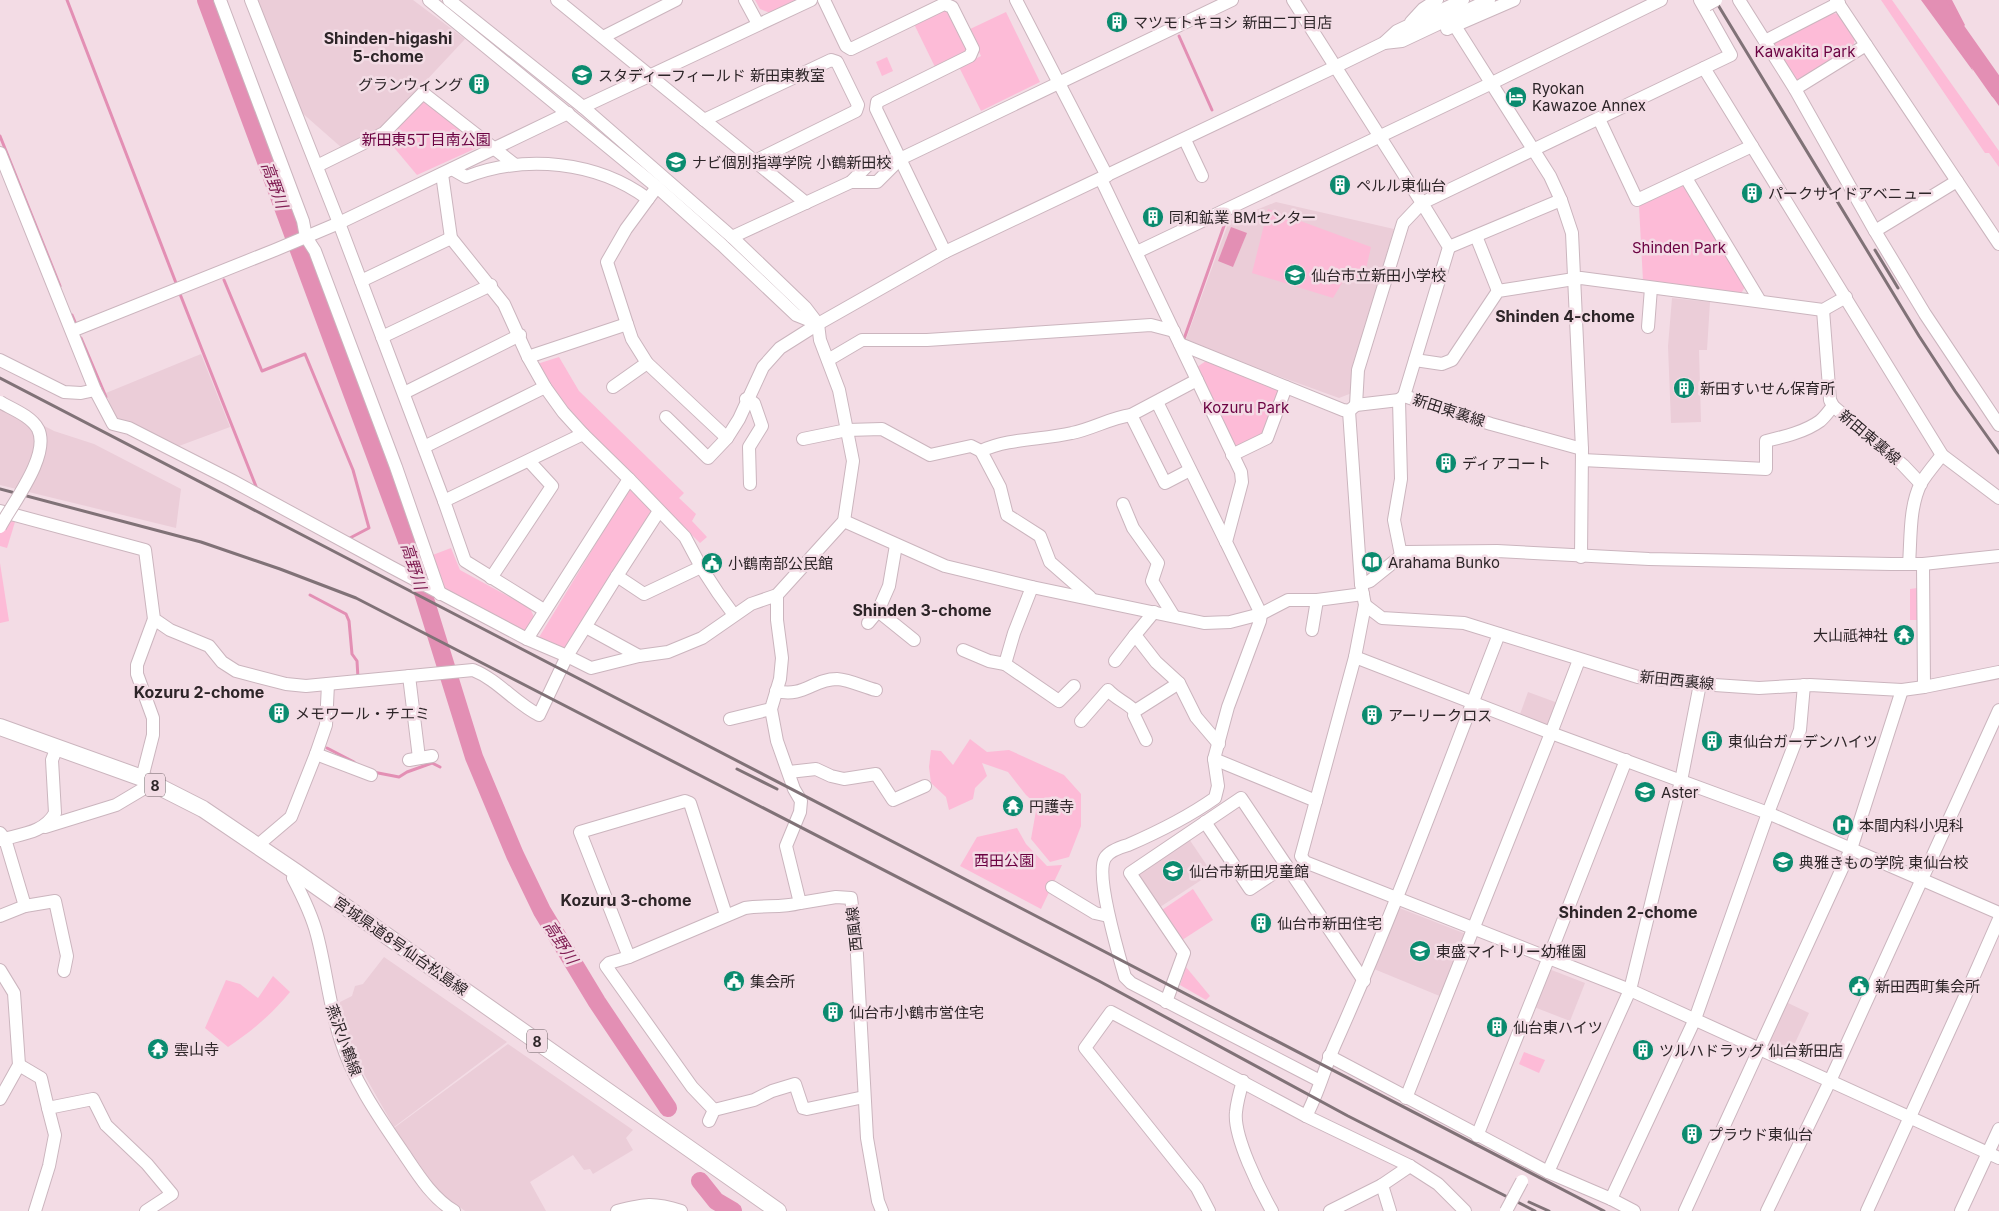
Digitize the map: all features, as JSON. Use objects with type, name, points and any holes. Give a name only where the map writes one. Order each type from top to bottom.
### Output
[{"type":"main road","name":"宮城県道8号仙台松島線","points":[[0,727],[147,781],[203,808],[778,1211]]},
{"type":"street","points":[[220,0],[303,221],[305,238],[315,251],[396,467],[437,592]]},
{"type":"street","points":[[251,0],[404,393],[465,561],[544,610]]},
{"type":"street","points":[[429,0],[657,187],[796,315],[818,324]]},
{"type":"street","points":[[0,153],[95,390],[113,424],[129,428],[232,480],[437,592],[527,639],[591,668],[639,656],[668,652],[702,638],[751,604],[777,595],[844,521],[853,461],[839,390],[820,340],[818,324],[804,307],[732,237],[583,107],[449,0]]},
{"type":"street","points":[[557,0],[806,203]]},
{"type":"street","points":[[603,37],[676,0]]},
{"type":"street","points":[[746,0],[758,24]]},
{"type":"street","points":[[583,107],[812,0]]},
{"type":"street","points":[[824,0],[846,46],[851,49],[944,4],[952,7],[973,49],[970,56],[877,102],[876,109],[945,252]]},
{"type":"street","points":[[1016,0],[1104,177],[1136,252],[1241,472],[1242,482],[1226,542]]},
{"type":"street","points":[[732,237],[851,182],[869,164],[900,159],[1232,0]]},
{"type":"street","points":[[1293,0],[1449,246],[1402,398],[1401,479],[1394,520],[1401,555]]},
{"type":"street","points":[[666,417],[708,458],[727,438],[763,367],[780,348],[818,324],[945,252],[1185,140],[1384,42],[1402,41],[1423,9],[1437,0]]},
{"type":"street","points":[[1408,32],[1463,0]]},
{"type":"street","points":[[1408,32],[1489,0]]},
{"type":"street","points":[[1408,32],[1437,34],[1514,0]]},
{"type":"street","points":[[1136,252],[1492,83],[1661,0]]},
{"type":"street","points":[[1739,0],[1795,88],[1875,231],[1925,314],[1998,422]]},
{"type":"street","points":[[1708,2],[1732,55],[1422,203],[1403,223],[1358,370],[1352,408],[1363,595],[1355,657],[1301,856],[1305,862],[1630,990],[1993,1156]]},
{"type":"street","points":[[1765,41],[1838,2],[1999,244]]},
{"type":"street","points":[[1455,26],[1550,176],[1561,200],[1572,233],[1582,455],[1581,556]]},
{"type":"street","points":[[1795,88],[1866,45]]},
{"type":"street","points":[[704,120],[831,60],[837,62],[858,105],[856,111],[754,161]]},
{"type":"street","points":[[1704,68],[1942,455],[1999,498]]},
{"type":"street","points":[[316,166],[384,133],[422,93],[514,164]]},
{"type":"street","points":[[72,330],[305,238],[568,113]]},
{"type":"street","points":[[1599,119],[1637,200],[1752,146]]},
{"type":"street","points":[[1185,140],[1202,176]]},
{"type":"street","points":[[851,182],[877,182],[900,159]]},
{"type":"street","points":[[447,172],[466,177],[482,171],[514,164],[546,164],[596,171],[631,186],[648,199]]},
{"type":"street","points":[[447,172],[451,238],[491,285],[504,304],[520,335],[528,356],[545,387],[562,412],[685,537],[701,567],[734,615]]},
{"type":"street","points":[[1686,178],[1760,301]]},
{"type":"street","points":[[1875,231],[1957,181]]},
{"type":"street","points":[[657,187],[626,229],[607,262],[632,340],[647,363],[727,438]]},
{"type":"street","points":[[1449,246],[1561,200]]},
{"type":"street","points":[[1476,236],[1498,291]]},
{"type":"street","points":[[361,281],[451,238]]},
{"type":"street","points":[[1415,360],[1442,364],[1452,360],[1498,291],[1574,279],[1581,278],[1823,310],[1846,297]]},
{"type":"street","points":[[382,337],[491,285]]},
{"type":"street","points":[[1648,326],[1651,288]]},
{"type":"street","points":[[1823,310],[1830,400],[1833,406]]},
{"type":"street","points":[[528,356],[627,324]]},
{"type":"street","points":[[828,360],[862,340],[927,340],[1151,325],[1174,331]]},
{"type":"street","points":[[404,393],[520,335]]},
{"type":"street","name":"新田東裏線","points":[[1180,344],[1343,410],[1402,398],[1491,424],[1582,455],[1766,469],[1766,441],[1811,426],[1821,420],[1833,406],[1903,465],[1921,484]]},
{"type":"street","points":[[0,360],[64,392],[82,394],[95,390]]},
{"type":"street","points":[[613,387],[647,363]]},
{"type":"street","points":[[982,451],[994,445],[1073,433],[1121,416],[1131,415],[1197,380]]},
{"type":"street","points":[[424,447],[545,387]]},
{"type":"street","points":[[1232,455],[1266,438],[1286,387]]},
{"type":"street","points":[[746,399],[754,403],[762,426],[749,447],[750,484]]},
{"type":"street","points":[[0,402],[23,415],[38,429],[41,446],[32,472],[0,527]]},
{"type":"street","points":[[1158,402],[1261,614],[1260,622],[1228,707],[1214,759],[1218,786],[1215,798],[1176,821],[1108,854],[1102,866],[1108,916],[1125,977],[1131,983],[1320,1082]]},
{"type":"street","points":[[1131,415],[1165,483],[1190,470]]},
{"type":"street","points":[[803,439],[847,430],[882,429],[930,455],[971,446],[982,451],[1000,487],[1007,515],[1040,536],[1050,562],[1091,598]]},
{"type":"street","points":[[444,501],[583,434]]},
{"type":"street","points":[[1909,564],[1915,498],[1921,484],[1942,455]]},
{"type":"street","points":[[491,578],[552,486],[529,461]]},
{"type":"street","points":[[527,639],[629,480]]},
{"type":"street","points":[[1123,504],[1133,528],[1158,563],[1152,581],[1173,615]]},
{"type":"street","points":[[0,511],[145,550],[154,619],[137,666],[137,674],[153,718],[153,735],[147,781],[116,805],[43,828],[2,837],[25,906]]},
{"type":"street","points":[[154,619],[170,630],[209,646],[222,662],[236,671],[286,684],[306,686],[473,670],[482,674],[526,709],[539,715],[567,656],[659,511]]},
{"type":"street","points":[[844,521],[945,566],[1032,587],[1204,623],[1230,622],[1261,614],[1288,600],[1317,600],[1363,595]]},
{"type":"street","points":[[868,623],[878,611],[889,586],[896,544]]},
{"type":"street","points":[[1363,595],[1370,581],[1406,552],[1497,551],[1581,556],[1909,564],[1999,556]]},
{"type":"street","points":[[1922,564],[1924,687]]},
{"type":"street","points":[[617,576],[644,594],[701,567]]},
{"type":"street","points":[[1005,664],[1014,633],[1032,587]]},
{"type":"street","points":[[777,595],[777,620],[782,658],[780,679],[770,709],[777,740],[794,789],[801,801],[800,812],[786,846],[800,903],[776,907],[754,907],[726,915],[629,957],[609,962],[606,966],[711,1115],[754,1100],[772,1091],[796,1084],[803,1108],[807,1109],[864,1097]]},
{"type":"street","name":"新田西裏線","points":[[1363,595],[1382,618],[1464,623],[1578,660],[1638,677],[1758,688],[1804,685],[1902,690],[1999,672]]},
{"type":"street","points":[[1312,630],[1317,600]]},
{"type":"street","points":[[878,611],[914,640]]},
{"type":"street","points":[[1115,661],[1154,612]]},
{"type":"street","points":[[586,627],[639,656]]},
{"type":"street","points":[[1306,1116],[1316,1097],[1329,1056],[1364,981],[1398,898],[1499,634]]},
{"type":"street","points":[[1135,635],[1156,662],[1179,683],[1196,717],[1219,744]]},
{"type":"street","points":[[963,650],[989,661],[1005,664],[1059,701],[1074,686]]},
{"type":"street","points":[[1355,657],[1551,733],[1768,813],[1999,913]]},
{"type":"street","points":[[1406,1098],[1551,733],[1578,660]]},
{"type":"street","points":[[409,676],[420,758]]},
{"type":"street","points":[[776,691],[795,693],[839,679],[876,690]]},
{"type":"street","points":[[1135,711],[1179,683]]},
{"type":"street","points":[[258,845],[291,818],[326,725],[328,684]]},
{"type":"street","points":[[1548,1172],[1630,990],[1681,781],[1700,684]]},
{"type":"street","points":[[1611,1199],[1695,1020],[1768,813],[1800,730],[1804,685]]},
{"type":"street","points":[[1081,721],[1108,690],[1116,699],[1127,703],[1135,711],[1134,715],[1146,740]]},
{"type":"street","points":[[1685,1211],[1851,849],[1902,690]]},
{"type":"street","points":[[730,719],[770,709]]},
{"type":"street","points":[[1767,1211],[1830,1081],[1920,879],[1999,710]]},
{"type":"street","points":[[43,828],[55,813],[52,760],[57,747]]},
{"type":"street","points":[[316,754],[371,775]]},
{"type":"street","points":[[1214,759],[1316,801]]},
{"type":"street","points":[[1477,1136],[1550,957],[1626,760]]},
{"type":"street","points":[[789,772],[816,769],[831,776],[844,779],[876,774],[894,800],[925,786]]},
{"type":"street","points":[[1166,1002],[1184,953],[1130,872],[1240,798],[1364,981]]},
{"type":"street","points":[[629,957],[580,832],[685,801],[690,803],[726,915]]},
{"type":"street","points":[[1205,822],[1250,889],[1286,865]]},
{"type":"street","name":"燕沢小鶴線","points":[[296,872],[294,878],[309,911],[317,935],[328,994],[340,1039],[352,1069],[374,1110],[422,1180],[437,1197],[454,1211]]},
{"type":"street","points":[[1052,887],[1095,913],[1108,916]]},
{"type":"street","name":"西風線","points":[[800,903],[836,897],[851,898],[856,937],[867,1138],[878,1201],[882,1211]]},
{"type":"street","points":[[0,916],[25,906],[55,901],[67,956],[64,971]]},
{"type":"street","points":[[1867,1211],[1999,919]]},
{"type":"street","points":[[0,970],[14,994],[19,1065],[0,1099]]},
{"type":"street","points":[[1209,1211],[1197,1188],[1085,1048],[1111,1012],[1306,1116],[1410,1166],[1438,1184],[1465,1211]]},
{"type":"street","points":[[1329,1056],[1477,1136],[1548,1172],[1634,1211]]},
{"type":"street","points":[[19,1065],[41,1078],[55,1135],[49,1166],[35,1211]]},
{"type":"street","points":[[1243,1081],[1235,1114],[1239,1134],[1259,1187],[1272,1211]]},
{"type":"street","points":[[48,1108],[93,1100],[106,1125],[147,1164],[172,1194],[146,1211]]},
{"type":"street","points":[[1960,1211],[1993,1156],[1999,1129]]},
{"type":"street","points":[[1334,1210],[1382,1185],[1410,1166]]},
{"type":"street","points":[[1506,1211],[1522,1181]]},
{"type":"street","points":[[1382,1185],[1390,1211]]},
{"type":"street","points":[[617,1211],[648,1204],[660,1205],[681,1211]]},
{"type":"shaded area","points":[[256,0],[413,0],[465,39],[379,131],[342,148],[300,111]]},
{"type":"shaded area","points":[[1921,0],[1952,0],[1965,25],[1958,33],[1972,41],[1999,77],[1999,106],[1992,96],[1969,48],[1965,49],[1973,71]]},
{"type":"shaded area","name":"仙台市立新田小学校","points":[[1276,202],[1394,229],[1351,374],[1352,393],[1339,398],[1185,342],[1229,221]]},
{"type":"shaded area","points":[[1231,227],[1247,233],[1233,267],[1218,261]]},
{"type":"shaded area","points":[[1672,298],[1710,302],[1707,350],[1699,350],[1701,422],[1671,423],[1668,346]]},
{"type":"shaded area","points":[[201,354],[230,427],[171,449],[115,418],[106,393]]},
{"type":"shaded area","points":[[0,403],[54,431],[94,444],[181,489],[176,528],[0,485]]},
{"type":"shaded area","points":[[1528,692],[1558,703],[1549,727],[1519,717]]},
{"type":"shaded area","name":"仙台市新田児童館","points":[[1187,836],[1212,873],[1157,909],[1136,876]]},
{"type":"shaded area","name":"東盛マイトリー幼稚園","points":[[1397,907],[1466,934],[1442,997],[1374,969]]},
{"type":"shaded area","points":[[384,957],[507,1042],[394,1127],[352,1053],[340,1021],[340,1002],[352,996],[355,986],[363,984]]},
{"type":"shaded area","points":[[1549,969],[1585,983],[1570,1021],[1534,1007]]},
{"type":"shaded area","points":[[1786,1002],[1809,1013],[1789,1056],[1766,1046]]},
{"type":"shaded area","points":[[508,1044],[633,1130],[626,1138],[633,1150],[593,1174],[590,1169],[584,1170],[573,1155],[530,1182],[546,1211],[465,1211],[438,1191],[394,1128]]},
{"type":"green space","points":[[755,0],[796,0],[770,13],[760,9]]},
{"type":"green space","points":[[1881,0],[1892,0],[1999,151],[1999,167],[1989,153],[1985,153]]},
{"type":"green space","points":[[942,10],[948,11],[967,47],[966,55],[936,69],[914,24]]},
{"type":"green space","points":[[1006,12],[1040,82],[981,111],[959,67],[981,56],[968,30]]},
{"type":"green space","name":"Kawakita Park","points":[[1831,13],[1839,14],[1855,39],[1853,47],[1796,83],[1771,42]]},
{"type":"green space","points":[[887,57],[893,71],[882,76],[876,62]]},
{"type":"green space","name":"新田東5丁目南公園","points":[[422,99],[481,146],[417,175],[386,138]]},
{"type":"green space","name":"Shinden Park","points":[[1685,184],[1745,287],[1740,295],[1643,281],[1639,206]]},
{"type":"green space","points":[[1268,209],[1371,247],[1363,282],[1348,273],[1333,298],[1252,273]]},
{"type":"green space","points":[[559,357],[579,391],[684,493],[679,498],[696,514],[692,521],[707,537],[700,543],[612,458],[553,389],[537,364]]},
{"type":"green space","name":"Kozuru Park","points":[[1206,361],[1281,390],[1265,438],[1237,451],[1197,367]]},
{"type":"green space","points":[[629,489],[653,511],[565,651],[538,639]]},
{"type":"green space","points":[[0,516],[15,522],[7,548],[0,546]]},
{"type":"green space","points":[[451,548],[460,570],[530,608],[534,617],[526,632],[443,592],[430,556]]},
{"type":"green space","points":[[0,563],[9,621],[0,623]]},
{"type":"green space","points":[[1917,588],[1918,620],[1910,620],[1910,589]]},
{"type":"green space","points":[[970,739],[987,752],[1009,750],[1064,775],[1081,794],[1081,826],[1069,857],[1050,862],[1031,839],[1037,805],[1026,795],[1008,772],[982,763],[987,776],[975,788],[973,799],[949,810],[946,797],[931,783],[929,767],[931,750],[941,751],[953,765]]},
{"type":"green space","name":"西田公園","points":[[1017,828],[1026,844],[1047,866],[1062,865],[1041,909],[960,866],[977,837]]},
{"type":"green space","points":[[1193,889],[1213,920],[1179,942],[1159,912]]},
{"type":"green space","points":[[1186,967],[1210,996],[1206,1000],[1180,985]]},
{"type":"green space","points":[[273,976],[290,992],[269,1015],[245,1035],[228,1047],[205,1028],[226,980],[240,984],[258,998]]},
{"type":"green space","points":[[1524,1052],[1545,1060],[1539,1073],[1519,1064]]},
{"type":"waterway","points":[[67,0],[176,283]]},
{"type":"waterway","name":"高野川","points":[[206,0],[407,541],[474,757],[515,855],[542,911],[597,1002],[668,1108]]},
{"type":"waterway","points":[[1935,0],[1999,91]]},
{"type":"waterway","points":[[1179,36],[1212,110]]},
{"type":"waterway","points":[[0,136],[60,286]]},
{"type":"waterway","points":[[1184,339],[1225,223]]},
{"type":"waterway","points":[[224,280],[262,371],[305,354],[353,470],[369,528],[348,539]]},
{"type":"waterway","points":[[180,294],[257,489]]},
{"type":"waterway","points":[[72,315],[75,322]]},
{"type":"waterway","points":[[81,338],[106,397]]},
{"type":"waterway","points":[[310,595],[346,614],[349,621],[352,654],[357,661],[358,678]]},
{"type":"waterway","points":[[327,748],[354,762]]},
{"type":"waterway","points":[[373,772],[399,777],[432,763],[440,767]]},
{"type":"waterway","name":"高野川","points":[[700,1181],[716,1201],[733,1211]]},
{"type":"railway","points":[[1715,0],[1919,336],[1999,453]]},
{"type":"railway","points":[[1875,250],[1898,288]]},
{"type":"railway","points":[[0,378],[1604,1211]]},
{"type":"railway","points":[[0,489],[201,542],[356,598],[1099,981],[1348,1116],[1535,1211]]},
{"type":"railway","points":[[737,769],[777,789]]},
{"type":"railway","points":[[1529,1202],[1549,1211]]},
{"type":"place","name":"マツモトキヨシ 新田二丁目店","points":[[1117,22]]},
{"type":"place","name":"スタディーフィールド 新田東教室","points":[[582,75]]},
{"type":"place","name":"グランウィング","points":[[479,84]]},
{"type":"place","name":"Ryokan Kawazoe Annex","points":[[1516,97]]},
{"type":"place","name":"ナビ個別指導学院 小鶴新田校","points":[[676,162]]},
{"type":"place","name":"ペルル東仙台","points":[[1340,185]]},
{"type":"place","name":"パークサイドアベニュー","points":[[1752,193]]},
{"type":"place","name":"同和鉱業 BMセンター","points":[[1153,217]]},
{"type":"place","name":"仙台市立新田小学校","points":[[1295,275]]},
{"type":"place","name":"新田すいせん保育所","points":[[1684,388]]},
{"type":"place","name":"ディアコート","points":[[1446,463]]},
{"type":"place","name":"Arahama Bunko","points":[[1372,562]]},
{"type":"place","name":"小鶴南部公民館","points":[[712,563]]},
{"type":"place","name":"大山祗神社","points":[[1904,635]]},
{"type":"place","name":"メモワール・チエミ","points":[[279,713]]},
{"type":"place","name":"アーリークロス","points":[[1372,715]]},
{"type":"place","name":"東仙台ガーデンハイツ","points":[[1712,741]]},
{"type":"place","name":"Aster","points":[[1645,792]]},
{"type":"place","name":"円護寺","points":[[1013,806]]},
{"type":"place","name":"本間内科小児科","points":[[1843,825]]},
{"type":"place","name":"典雅きもの学院 東仙台校","points":[[1783,862]]},
{"type":"place","name":"仙台市新田児童館","points":[[1173,871]]},
{"type":"place","name":"仙台市新田住宅","points":[[1261,923]]},
{"type":"place","name":"東盛マイトリー幼稚園","points":[[1420,951]]},
{"type":"place","name":"集会所","points":[[734,981]]},
{"type":"place","name":"新田西町集会所","points":[[1859,986]]},
{"type":"place","name":"仙台市小鶴市営住宅","points":[[833,1012]]},
{"type":"place","name":"仙台東ハイツ","points":[[1497,1027]]},
{"type":"place","name":"雲山寺","points":[[158,1049]]},
{"type":"place","name":"ツルハドラッグ 仙台新田店","points":[[1643,1050]]},
{"type":"place","name":"プラウド東仙台","points":[[1692,1134]]},
{"type":"district","name":"Shinden-higashi 5-chome","points":[[388,47]]},
{"type":"district","name":"Shinden 4-chome","points":[[1565,316]]},
{"type":"district","name":"Shinden 3-chome","points":[[922,610]]},
{"type":"district","name":"Kozuru 2-chome","points":[[199,692]]},
{"type":"district","name":"Kozuru 3-chome","points":[[626,900]]},
{"type":"district","name":"Shinden 2-chome","points":[[1628,912]]}]
